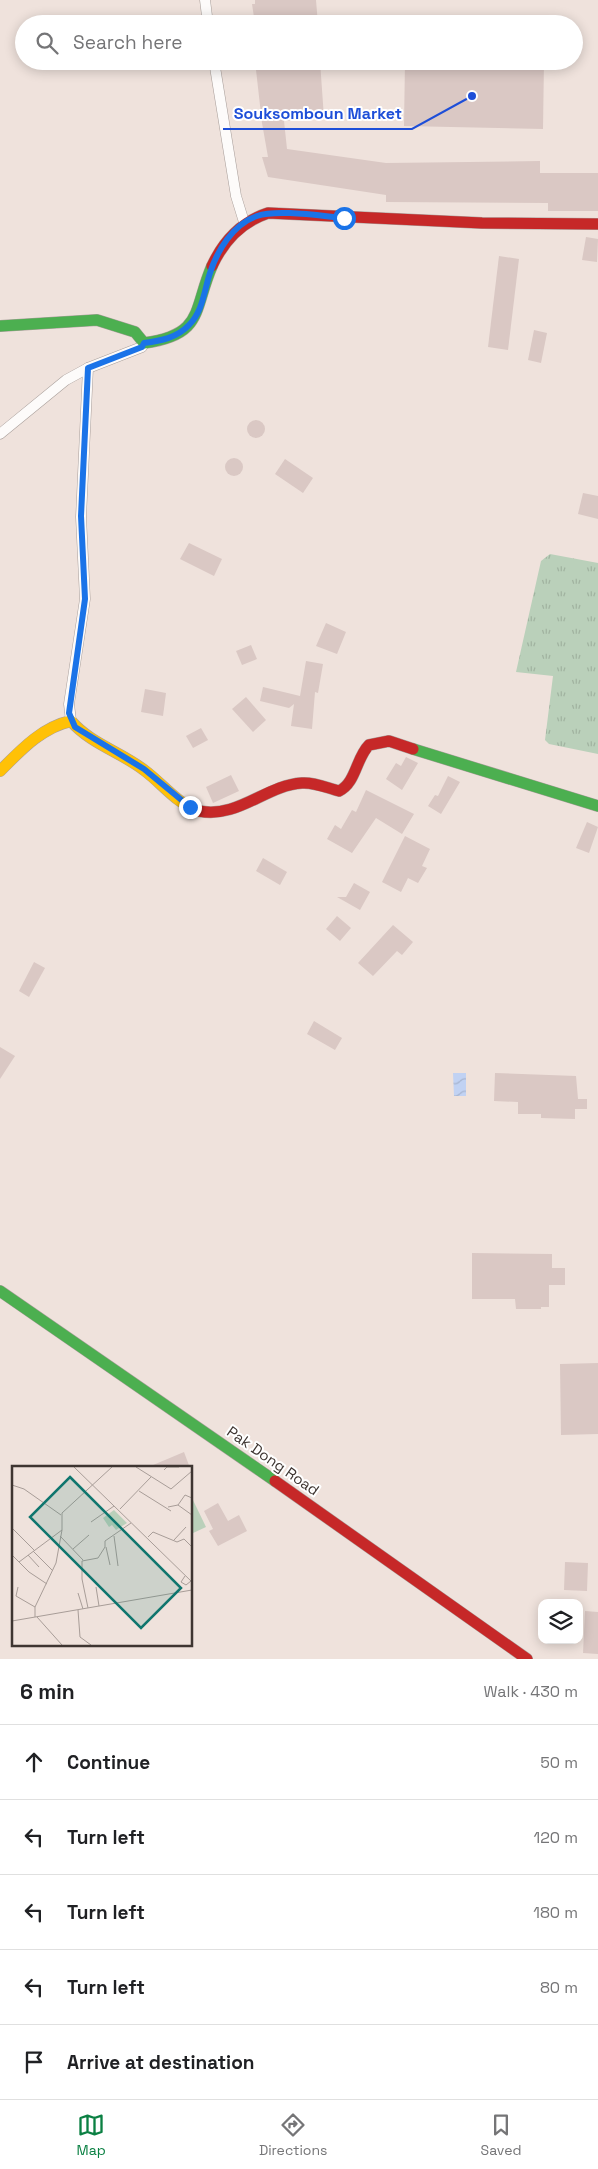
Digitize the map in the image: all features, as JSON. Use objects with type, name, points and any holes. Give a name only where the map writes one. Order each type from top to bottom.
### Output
[{"type":"street","points":[[204,0],[206,15]]},
{"type":"street","points":[[215,70],[236,196],[244,222]]},
{"type":"street","points":[[0,434],[51,390],[88,368],[142,347],[144,343],[172,337],[189,325],[200,309],[210,271],[227,238],[244,222],[268,214],[482,223],[598,224]]},
{"type":"street","points":[[0,326],[97,320],[135,332],[144,343]]},
{"type":"street","points":[[88,368],[81,516],[85,599],[69,704],[71,721],[81,731],[144,769],[184,802],[202,813],[230,810],[299,783],[316,783],[339,791],[345,787],[361,753],[373,742],[380,740],[389,741],[486,773],[598,806]]},
{"type":"street","points":[[0,771],[26,744],[62,723],[71,721]]},
{"type":"street","name":"Pak Dong Road","points":[[0,1291],[310,1505],[527,1659]]},
{"type":"green space","points":[[550,554],[598,563],[598,754],[549,744],[545,740],[553,676],[516,672],[541,561]]},
{"type":"green space","points":[[192,1498],[206,1527],[192,1534]]},
{"type":"water","points":[[453,1073],[466,1073],[466,1096],[454,1096]]},
{"type":"building","points":[[255,0],[316,0],[317,15],[254,15],[252,4],[255,4]]},
{"type":"building","points":[[256,70],[321,70],[324,118],[284,121],[287,149],[386,163],[540,161],[540,173],[598,173],[598,211],[548,211],[548,203],[386,202],[386,195],[268,177],[262,157],[268,157]]},
{"type":"building","points":[[405,70],[544,70],[543,129],[404,126]]},
{"type":"building","points":[[586,237],[598,239],[597,262],[582,260]]},
{"type":"building","points":[[499,256],[519,259],[508,350],[488,347]]},
{"type":"building","points":[[534,330],[547,333],[541,363],[528,360]]},
{"type":"building","points":[[252,420],[260,420],[265,425],[263,436],[252,438],[247,433],[247,425]]},
{"type":"building","points":[[230,458],[238,458],[243,463],[241,474],[230,476],[225,471],[225,463]]},
{"type":"building","points":[[285,459],[313,478],[303,493],[275,474]]},
{"type":"building","points":[[583,493],[598,496],[598,519],[578,514]]},
{"type":"building","points":[[189,543],[222,559],[214,576],[180,559]]},
{"type":"building","points":[[326,623],[346,632],[337,654],[316,646]]},
{"type":"building","points":[[251,645],[257,659],[242,665],[236,651]]},
{"type":"building","points":[[306,661],[323,664],[318,693],[315,692],[312,729],[291,726],[294,704],[289,708],[260,701],[263,687],[300,696]]},
{"type":"building","points":[[145,689],[166,693],[163,716],[141,712]]},
{"type":"building","points":[[246,697],[266,720],[253,732],[232,709]]},
{"type":"building","points":[[201,728],[208,740],[193,748],[186,736]]},
{"type":"building","points":[[406,757],[418,763],[402,790],[386,779],[396,763],[401,766]]},
{"type":"building","points":[[231,775],[239,791],[213,803],[206,787]]},
{"type":"building","points":[[448,776],[460,782],[441,814],[428,806],[435,795],[438,796]]},
{"type":"building","points":[[366,790],[414,814],[402,834],[376,818],[352,853],[327,839],[335,825],[341,829],[352,810],[356,812]]},
{"type":"building","points":[[587,822],[598,827],[589,853],[576,848]]},
{"type":"building","points":[[405,836],[430,849],[422,866],[427,868],[418,883],[408,878],[401,892],[382,882]]},
{"type":"building","points":[[263,858],[287,872],[280,885],[256,871]]},
{"type":"building","points":[[354,883],[370,892],[360,910],[337,897],[346,897]]},
{"type":"building","points":[[337,916],[351,928],[340,941],[326,929]]},
{"type":"building","points":[[393,925],[413,942],[402,955],[397,951],[373,976],[358,963]]},
{"type":"building","points":[[34,962],[45,968],[29,997],[19,991]]},
{"type":"building","points":[[314,1021],[342,1038],[335,1050],[307,1034]]},
{"type":"building","points":[[0,1047],[15,1056],[0,1079]]},
{"type":"building","points":[[495,1073],[576,1076],[578,1099],[587,1099],[587,1109],[575,1109],[575,1119],[541,1118],[541,1114],[518,1114],[518,1102],[494,1101]]},
{"type":"building","points":[[472,1253],[552,1254],[552,1268],[565,1268],[565,1285],[549,1285],[549,1307],[541,1307],[541,1309],[516,1309],[515,1299],[472,1299]]},
{"type":"building","points":[[598,1363],[598,1434],[561,1435],[560,1364]]},
{"type":"building","points":[[184,1452],[189,1466],[151,1466]]},
{"type":"building","points":[[218,1503],[228,1521],[239,1515],[247,1531],[218,1546],[209,1531],[213,1529],[204,1511]]},
{"type":"building","points":[[565,1562],[588,1563],[587,1591],[564,1590]]},
{"type":"building","points":[[585,1611],[598,1612],[598,1654],[583,1653]]},
{"type":"traffic: fast","points":[[0,326],[97,320],[135,332],[144,343],[163,339],[177,334],[187,327],[198,308],[212,266]]},
{"type":"traffic: fast","points":[[413,749],[598,806]]},
{"type":"traffic: fast","points":[[0,1291],[275,1481]]},
{"type":"traffic: slow","points":[[0,771],[41,734],[60,724],[71,721],[88,736],[151,775],[184,804],[199,811]]},
{"type":"traffic: jam","points":[[212,266],[222,248],[234,233],[250,221],[268,213],[482,223],[598,224]]},
{"type":"traffic: jam","points":[[199,811],[213,812],[226,810],[276,789],[302,783],[316,784],[339,791],[345,787],[353,776],[361,757],[369,745],[389,741],[413,749]]},
{"type":"traffic: jam","points":[[275,1481],[527,1659]]},
{"type":"place","name":"Souksomboun Market","points":[[472,96]]},
{"type":"route","points":[[190,807],[144,769],[75,727],[69,713],[85,599],[81,516],[88,368],[142,347],[144,343],[172,337],[189,325],[200,309],[210,271],[227,238],[244,222],[256,216],[268,214],[344,218]]}]
